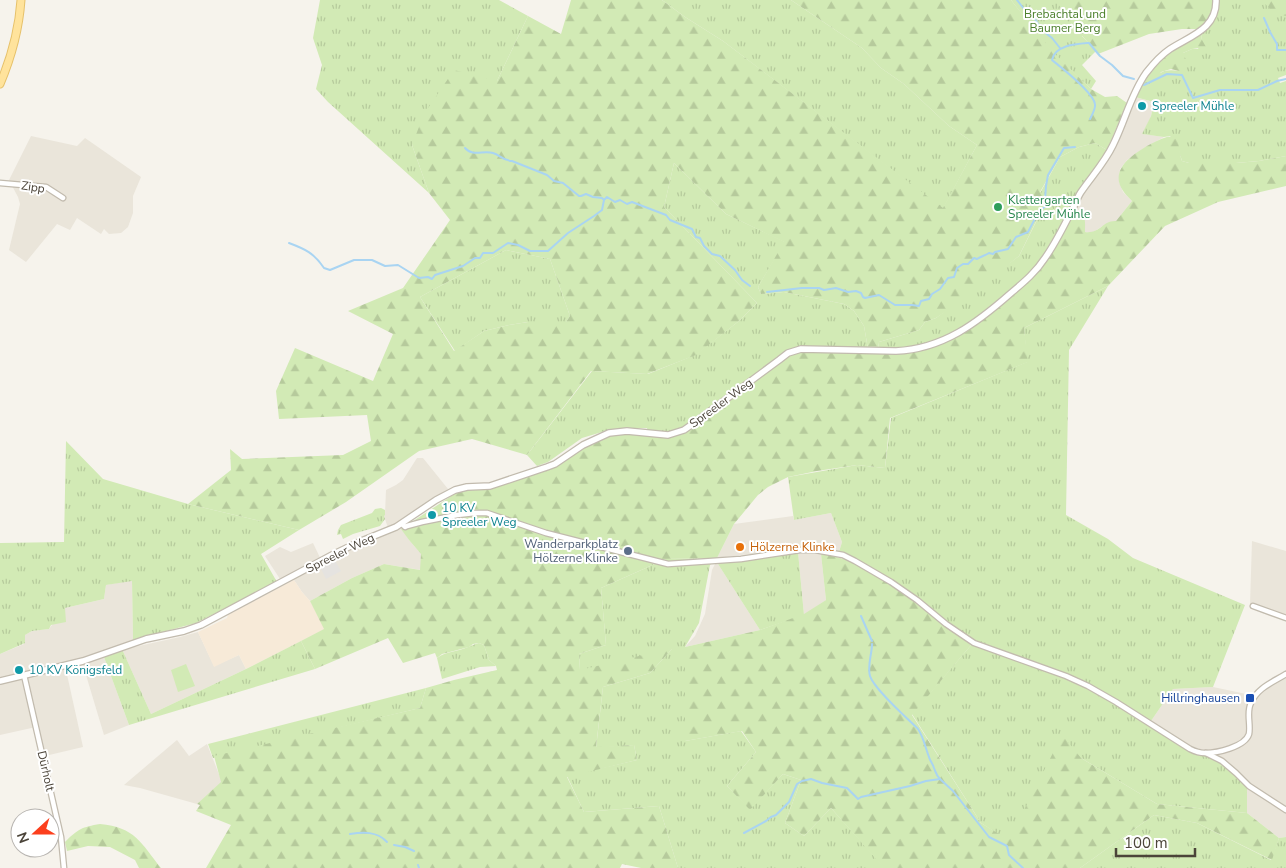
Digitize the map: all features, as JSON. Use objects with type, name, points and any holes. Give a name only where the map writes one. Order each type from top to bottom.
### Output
[{"type":"main road","points":[[0,84],[14,41],[21,0]]},
{"type":"street","name":"Spreeler Weg","points":[[0,681],[83,661],[146,639],[202,625],[334,554],[402,524],[447,494],[467,487],[490,486],[540,470],[555,464],[582,445],[605,435],[627,431],[668,435],[679,432],[694,423],[784,356],[797,350],[904,351],[918,349],[952,337],[982,319],[1032,275],[1046,258],[1082,192],[1110,151],[1141,82],[1150,68],[1166,52],[1202,30],[1214,15],[1216,0]]},
{"type":"street","name":"Zipp","points":[[0,183],[46,187],[63,198]]},
{"type":"street","points":[[402,524],[407,526],[475,512],[487,513],[546,533],[668,564],[741,559],[800,550],[815,550],[843,555],[891,582],[974,643],[1088,686],[1151,723],[1192,750],[1206,753],[1222,761],[1249,786],[1286,810]]},
{"type":"street","points":[[1253,606],[1286,618]]},
{"type":"street","points":[[1206,753],[1232,748],[1243,742],[1249,731],[1249,709],[1251,702],[1264,686],[1286,674]]},
{"type":"street","name":"Dürholt","points":[[24,675],[61,837],[64,868]]},
{"type":"shaded area","points":[[1135,97],[1154,102],[1151,116],[1143,134],[1164,137],[1127,160],[1120,169],[1119,181],[1121,187],[1123,192],[1132,201],[1116,221],[1091,233],[1085,232],[1085,226],[1072,211],[1094,178]]},
{"type":"shaded area","points":[[31,136],[77,146],[85,138],[141,177],[133,196],[133,213],[128,227],[121,233],[109,234],[104,229],[101,234],[77,218],[70,230],[57,224],[26,262],[9,250],[20,204],[9,180]]},
{"type":"shaded area","points":[[417,458],[423,458],[448,489],[399,524],[421,554],[421,570],[384,564],[352,578],[310,601],[294,580],[292,573],[280,579],[265,556],[280,547],[291,552],[313,543],[323,564],[364,543],[389,534],[384,516],[386,490],[403,480]]},
{"type":"shaded area","points":[[831,513],[842,542],[839,552],[799,548],[717,558],[734,524],[793,516],[794,520]]},
{"type":"shaded area","points":[[1252,541],[1286,551],[1286,617],[1250,604]]},
{"type":"shaded area","points":[[798,552],[821,554],[826,600],[804,615]]},
{"type":"shaded area","points":[[333,557],[341,571],[326,579],[319,565]]},
{"type":"shaded area","points":[[715,564],[718,564],[760,630],[685,647],[695,636],[705,614],[712,570]]},
{"type":"shaded area","points":[[132,580],[134,647],[198,632],[214,666],[239,655],[246,669],[151,714],[122,649],[104,657],[129,725],[104,735],[83,665],[66,670],[83,747],[45,756],[36,727],[0,735],[0,654],[24,644],[25,635],[32,631],[49,629],[65,608],[104,599],[106,585]]},
{"type":"shaded area","points":[[294,580],[310,601],[325,629],[246,669],[239,655],[214,667],[198,632],[227,618],[228,615]]},
{"type":"shaded area","points":[[1286,675],[1286,837],[1279,838],[1247,813],[1247,786],[1221,762],[1209,757],[1215,753],[1246,744],[1250,734],[1251,706],[1254,698],[1265,687]]},
{"type":"shaded area","points":[[1213,687],[1251,695],[1248,705],[1247,732],[1242,740],[1214,750],[1200,749],[1185,744],[1151,721],[1173,689]]},
{"type":"shaded area","points":[[177,740],[189,756],[207,744],[222,782],[197,804],[124,785]]},
{"type":"green space","points":[[320,0],[499,0],[528,16],[497,81],[412,145],[429,193],[316,89],[322,65],[313,38]]},
{"type":"green space","points":[[571,0],[662,0],[723,41],[943,208],[977,145],[949,126],[904,84],[881,68],[862,48],[791,0],[1011,0],[1051,50],[1091,89],[1105,97],[1117,96],[1127,103],[1107,150],[1095,143],[1079,147],[1060,157],[1040,192],[1049,195],[1019,256],[972,294],[936,318],[925,322],[919,330],[879,342],[878,350],[896,351],[952,337],[1032,275],[1073,211],[1083,215],[1085,232],[1094,231],[1112,221],[1116,221],[1132,201],[1124,193],[1120,185],[1119,172],[1135,154],[1159,140],[1175,137],[1182,161],[1189,163],[1236,163],[1286,156],[1286,186],[1218,202],[1165,226],[1108,286],[1024,328],[1028,362],[890,418],[885,468],[857,465],[788,477],[768,487],[758,495],[734,524],[717,558],[666,559],[601,588],[606,645],[579,654],[580,670],[673,648],[650,673],[603,687],[596,747],[634,745],[637,760],[567,777],[584,812],[659,806],[678,868],[641,868],[622,864],[620,868],[206,868],[231,825],[196,811],[200,805],[197,804],[221,782],[214,756],[420,708],[426,688],[497,670],[496,666],[489,660],[484,645],[479,643],[442,654],[437,658],[435,653],[403,663],[388,638],[315,669],[301,641],[324,629],[310,601],[352,578],[384,564],[420,570],[421,554],[401,529],[456,493],[548,469],[575,452],[606,437],[627,434],[672,437],[789,355],[797,352],[868,349],[864,326],[854,311],[844,304],[784,292],[761,294],[758,287],[784,242],[726,214],[674,163],[664,207],[757,303],[739,321],[696,355],[647,374],[591,371],[527,455],[472,439],[419,451],[346,502],[299,530],[188,504],[231,470],[230,449],[242,459],[343,455],[371,441],[367,415],[279,419],[276,391],[295,348],[373,381],[393,334],[348,311],[403,288],[450,220],[429,193],[412,145],[424,114],[454,70],[497,81],[528,16],[561,34]],"holes":[[[506,250],[550,259],[570,316],[566,322],[528,322],[484,331],[454,351],[420,297]]]},
{"type":"green space","points":[[662,0],[791,0],[862,48],[881,68],[904,84],[949,126],[977,145],[943,209],[723,41]]},
{"type":"green space","name":"Brebachtal und Baumer Berg","points":[[1011,0],[1100,0],[1082,36],[1096,51],[1082,65],[1096,81],[1091,89],[1051,51]]},
{"type":"green space","points":[[1055,0],[1216,0],[1213,16],[1202,29],[1182,29],[1149,34],[1098,54]]},
{"type":"green space","points":[[1216,0],[1286,0],[1286,75],[1278,78],[1280,83],[1286,81],[1286,156],[1236,163],[1189,163],[1182,161],[1178,148],[1170,136],[1142,134],[1151,116],[1154,102],[1135,97],[1144,82],[1149,82],[1166,71],[1179,71],[1183,53],[1192,49],[1198,49],[1202,40],[1201,34]]},
{"type":"green space","points":[[1262,0],[1286,0],[1286,16],[1273,11]]},
{"type":"green space","points":[[1201,34],[1206,47],[1192,49],[1183,53],[1187,62],[1186,70],[1171,69],[1161,72],[1152,81],[1144,82],[1151,70],[1165,55]]},
{"type":"green space","points":[[1095,143],[1107,150],[1044,256],[1030,273],[980,317],[952,335],[918,348],[878,350],[879,342],[919,330],[925,322],[936,318],[1019,256],[1049,196],[1040,193],[1060,157],[1079,147]]},
{"type":"green space","points":[[674,163],[726,214],[785,242],[758,287],[761,294],[784,292],[844,304],[854,311],[864,326],[868,349],[676,436],[649,436],[647,428],[612,429],[582,438],[548,462],[537,466],[527,455],[592,371],[648,374],[695,355],[739,321],[757,303],[664,207]]},
{"type":"green space","points":[[506,250],[550,259],[570,316],[566,322],[528,322],[484,331],[455,351],[420,297]]},
{"type":"green space","points":[[1108,286],[1069,350],[1066,515],[1108,539],[1133,558],[1245,605],[1213,687],[1173,689],[1151,721],[1089,684],[978,643],[944,620],[898,583],[849,555],[839,552],[842,542],[831,513],[794,520],[788,477],[857,465],[885,468],[891,418],[1027,362],[1024,328]]},
{"type":"green space","points":[[66,441],[103,479],[188,504],[299,530],[261,554],[277,582],[196,623],[133,640],[132,581],[106,585],[104,599],[65,608],[66,622],[51,625],[49,629],[32,631],[25,635],[25,643],[0,654],[0,543],[64,542]]},
{"type":"green space","points":[[381,508],[385,510],[385,519],[380,526],[343,539],[341,534],[337,535],[341,525]]},
{"type":"green space","points":[[798,552],[804,615],[760,630],[718,564],[719,562],[743,561]]},
{"type":"green space","points":[[821,554],[857,564],[874,573],[972,644],[912,715],[981,823],[1009,840],[1062,735],[1081,758],[1157,804],[1247,813],[1279,838],[1272,860],[1197,823],[1154,815],[1080,868],[884,868],[831,808],[804,836],[785,823],[801,780],[783,774],[750,810],[727,786],[756,752],[742,731],[685,741],[685,647],[760,630],[804,614],[826,600]]},
{"type":"green space","points":[[717,558],[710,565],[699,623],[685,647],[685,741],[741,731],[756,752],[727,786],[750,809],[783,774],[801,780],[785,823],[804,836],[831,808],[885,868],[678,868],[659,806],[584,812],[567,776],[637,760],[634,745],[596,748],[603,687],[650,673],[672,649],[580,671],[579,654],[606,645],[601,588],[666,559]]},
{"type":"green space","points":[[301,641],[315,669],[129,725],[104,657],[122,649],[151,714]]},
{"type":"green space","points":[[479,643],[484,645],[489,660],[496,666],[480,667],[442,679],[437,658]]},
{"type":"green space","points":[[972,644],[1043,669],[1088,688],[1197,754],[1221,762],[1247,786],[1247,813],[1157,804],[1081,758],[1009,841],[981,823],[912,714]]},
{"type":"green space","points":[[186,664],[195,686],[178,692],[171,670]]},
{"type":"green space","points":[[426,688],[420,708],[213,758],[208,744]]},
{"type":"green space","points":[[1154,815],[1197,823],[1271,860],[1279,838],[1286,837],[1286,868],[1080,868]]},
{"type":"green space","points":[[100,824],[121,829],[136,838],[161,868],[139,868],[135,860],[110,847],[88,846],[67,851],[65,842],[73,834],[81,829]]},
{"type":"waterway","points":[[1017,0],[1060,48]]},
{"type":"waterway","points":[[1264,18],[1277,44],[1277,50],[1286,50]]},
{"type":"waterway","points":[[1090,119],[1095,107],[1093,99],[1076,80],[1052,60],[1057,51],[1067,46],[1089,43],[1100,56],[1123,76],[1134,79]]},
{"type":"waterway","points":[[1144,85],[1167,74],[1182,75],[1193,98],[1220,90],[1258,90],[1286,79]]},
{"type":"waterway","points":[[1045,200],[1048,175],[1064,148],[1075,147]]},
{"type":"waterway","points":[[465,148],[475,153],[493,153],[506,160],[547,175],[554,181],[563,183],[579,196],[586,194],[603,199]]},
{"type":"waterway","points":[[289,243],[309,252],[324,268],[330,270],[354,260],[372,260],[385,266],[398,265],[419,278],[428,277],[432,279],[435,275],[463,266],[475,258],[480,258],[483,253],[493,253],[508,243],[518,245],[530,251],[548,251],[568,233],[602,210],[604,200],[607,197],[615,202],[620,200],[627,204],[632,202],[666,215],[670,220],[692,229],[696,237],[700,238],[704,246],[712,254],[720,256],[750,286]]},
{"type":"waterway","points":[[767,292],[802,288],[819,288],[824,290],[836,288],[848,292],[856,291],[865,298],[879,295],[895,305],[919,306],[921,301],[929,299],[932,294],[940,289],[948,278],[954,277],[957,268],[963,264],[968,264],[974,258],[977,259],[989,253],[993,254],[1008,249],[1016,237],[1028,232],[1039,211],[1046,206]]},
{"type":"waterway","points":[[861,616],[872,641]]},
{"type":"waterway","points":[[872,644],[869,668],[873,682],[884,696],[918,729],[930,760],[940,779]]},
{"type":"waterway","points":[[744,833],[776,815],[789,802],[797,784],[802,781],[811,779],[847,788],[858,799],[940,779],[953,791],[989,837],[1007,846],[1009,855],[1023,868]]},
{"type":"waterway","points":[[350,834],[374,834],[387,842]]},
{"type":"waterway","points":[[394,845],[414,851]]},
{"type":"place","name":"Spreeler Mühle","points":[[1142,106]]},
{"type":"place","name":"Klettergarten Spreeler Mühle","points":[[998,207]]},
{"type":"place","name":"10 KV Spreeler Weg","points":[[432,515]]},
{"type":"place","name":"Hölzerne Klinke","points":[[740,547]]},
{"type":"place","name":"Wanderparkplatz Hölzerne Klinke","points":[[628,551]]},
{"type":"place","name":"10 KV Königsfeld","points":[[19,670]]},
{"type":"place","name":"Hillringhausen","points":[[1250,698]]}]
